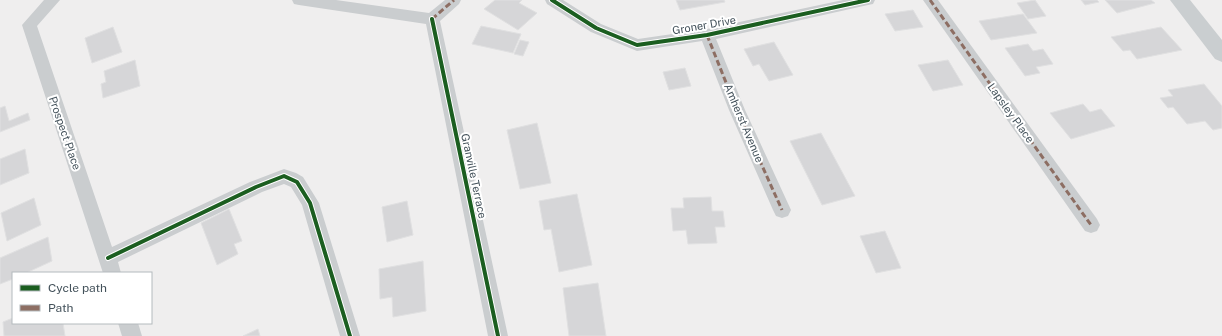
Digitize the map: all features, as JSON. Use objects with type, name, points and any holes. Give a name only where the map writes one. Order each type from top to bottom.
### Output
[{"type":"street","name":"Prospect Place","points":[[53,0],[29,25],[110,266]]},
{"type":"street","points":[[298,0],[432,19],[454,0]]},
{"type":"street","name":"Groner Drive","points":[[552,0],[596,28],[637,44],[707,35],[868,0]]},
{"type":"street","name":"Lapsley Place","points":[[930,0],[1092,225]]},
{"type":"street","points":[[1179,0],[1222,54]]},
{"type":"street","name":"Granville Terrace","points":[[432,19],[498,336]]},
{"type":"street","name":"Amherst Avenue","points":[[707,35],[737,110],[782,210]]},
{"type":"street","points":[[110,266],[256,187],[284,176],[297,182],[310,203],[350,336]]},
{"type":"street","points":[[128,324],[132,336]]},
{"type":"building","points":[[495,0],[522,0],[519,3],[537,13],[518,30],[484,9]]},
{"type":"building","points":[[676,0],[724,0],[725,2],[680,10]]},
{"type":"building","points":[[1035,0],[1046,16],[1028,19],[1017,3]]},
{"type":"building","points":[[1081,0],[1097,0],[1099,2],[1085,5]]},
{"type":"building","points":[[1105,0],[1151,0],[1155,3],[1117,13]]},
{"type":"building","points":[[913,10],[923,27],[895,31],[885,14]]},
{"type":"building","points":[[1023,14],[1037,33],[991,40],[979,21]]},
{"type":"building","points":[[481,26],[521,34],[513,53],[472,44]]},
{"type":"building","points":[[113,27],[122,52],[92,63],[85,38]]},
{"type":"building","points":[[1161,27],[1182,50],[1137,59],[1130,50],[1123,51],[1111,37]]},
{"type":"building","points":[[520,40],[529,42],[523,56],[514,54]]},
{"type":"building","points":[[774,42],[793,75],[769,81],[759,64],[753,66],[744,49]]},
{"type":"building","points":[[1028,44],[1033,51],[1043,49],[1053,64],[1036,67],[1040,73],[1025,76],[1005,48]]},
{"type":"building","points":[[135,60],[140,86],[103,98],[101,84],[106,82],[104,71]]},
{"type":"building","points":[[948,60],[963,85],[933,91],[918,65]]},
{"type":"building","points":[[685,68],[691,86],[669,90],[663,72]]},
{"type":"building","points":[[1204,84],[1222,106],[1222,128],[1213,130],[1205,121],[1187,124],[1173,107],[1168,108],[1160,98],[1173,96],[1168,90]]},
{"type":"building","points":[[1083,104],[1090,112],[1101,109],[1115,126],[1071,139],[1050,113]]},
{"type":"building","points":[[5,106],[9,121],[28,113],[30,120],[0,132],[0,108]]},
{"type":"building","points":[[537,123],[551,183],[520,189],[507,130]]},
{"type":"building","points":[[821,133],[855,196],[822,205],[790,141]]},
{"type":"building","points":[[25,149],[29,173],[0,185],[0,159]]},
{"type":"building","points":[[577,194],[592,265],[559,272],[551,229],[544,230],[539,201]]},
{"type":"building","points":[[711,197],[712,211],[723,211],[725,227],[715,227],[717,243],[688,244],[686,230],[673,231],[671,208],[684,208],[683,198]]},
{"type":"building","points":[[34,198],[41,225],[7,241],[1,213]]},
{"type":"building","points":[[407,201],[413,235],[387,242],[382,207]]},
{"type":"building","points":[[229,209],[242,241],[234,244],[238,254],[217,265],[201,223]]},
{"type":"building","points":[[885,231],[901,268],[876,273],[860,236]]},
{"type":"building","points":[[48,237],[52,261],[28,272],[12,272],[12,279],[0,284],[0,258]]},
{"type":"building","points":[[423,261],[426,311],[393,317],[392,297],[380,299],[379,269]]},
{"type":"building","points":[[598,283],[606,336],[569,336],[563,288]]},
{"type":"building","points":[[12,318],[12,324],[63,324],[65,336],[4,336],[3,322]]},
{"type":"building","points":[[258,329],[260,336],[243,336]]},
{"type":"marked path","points":[[432,19],[454,0]]},
{"type":"marked path","points":[[930,0],[1091,225]]},
{"type":"marked path","points":[[707,35],[737,110],[782,210]]},
{"type":"cycle path","points":[[552,0],[596,28],[637,45],[707,35],[868,0]]},
{"type":"cycle path","points":[[432,19],[498,336]]},
{"type":"cycle path","points":[[108,258],[256,187],[284,176],[297,182],[310,203],[350,336]]}]
